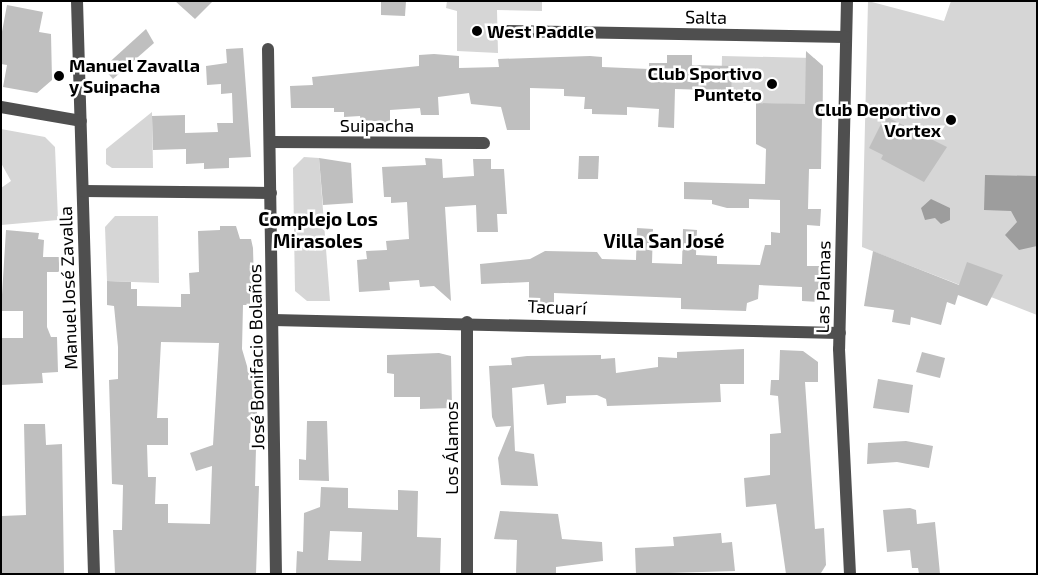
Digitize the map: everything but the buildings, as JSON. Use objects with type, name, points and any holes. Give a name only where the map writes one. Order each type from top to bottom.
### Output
[{"type":"street","name":"Manuel José Zavalla","points":[[77,1],[94,574]]},
{"type":"street","name":"Las Palmas","points":[[847,1],[840,332],[850,574]]},
{"type":"street","name":"Salta","points":[[505,31],[846,36]]},
{"type":"street","name":"José Bonifacio Bolaños","points":[[268,49],[276,574]]},
{"type":"street","points":[[1,107],[81,121]]},
{"type":"street","name":"Suipacha","points":[[270,142],[484,143]]},
{"type":"street","points":[[83,190],[271,193]]},
{"type":"street","name":"Tacuarí","points":[[273,320],[467,322],[840,332]]},
{"type":"street","name":"Los Álamos","points":[[467,322],[467,574]]},
{"type":"shaded area","name":"West Paddle","points":[[447,1],[542,1],[542,11],[497,10],[498,53],[457,51],[457,11],[446,8]]},
{"type":"shaded area","name":"Club Deportivo Vortex","points":[[868,1],[944,21],[951,1],[1037,1],[1037,315],[862,247]]},
{"type":"shaded area","name":"Club Sportivo Punteto","points":[[722,56],[814,58],[823,66],[823,105],[721,102]]},
{"type":"shaded area","points":[[152,112],[153,168],[112,168],[106,164],[106,149]]},
{"type":"shaded area","points":[[1,129],[45,137],[55,147],[58,220],[1,225],[1,188],[11,181],[1,163]]},
{"type":"shaded area","points":[[304,157],[319,158],[330,301],[307,301],[295,291],[293,168]]},
{"type":"shaded area","points":[[985,175],[1037,176],[1037,246],[1019,250],[1005,235],[1017,222],[1011,211],[984,210]]},
{"type":"shaded area","points":[[931,199],[950,208],[950,220],[941,224],[935,218],[925,220],[921,208]]},
{"type":"shaded area","points":[[115,216],[158,216],[159,283],[107,281],[105,227]]},
{"type":"place","name":"West Paddle","points":[[477,31]]},
{"type":"place","name":"Manuel Zavalla y Suipacha","points":[[59,76]]},
{"type":"place","name":"Club Sportivo Punteto","points":[[772,84]]},
{"type":"place","name":"Club Deportivo Vortex","points":[[951,120]]},
{"type":"district","name":"Complejo Los Mirasoles","points":[[318,230]]},
{"type":"district","name":"Villa San José","points":[[664,241]]}]
